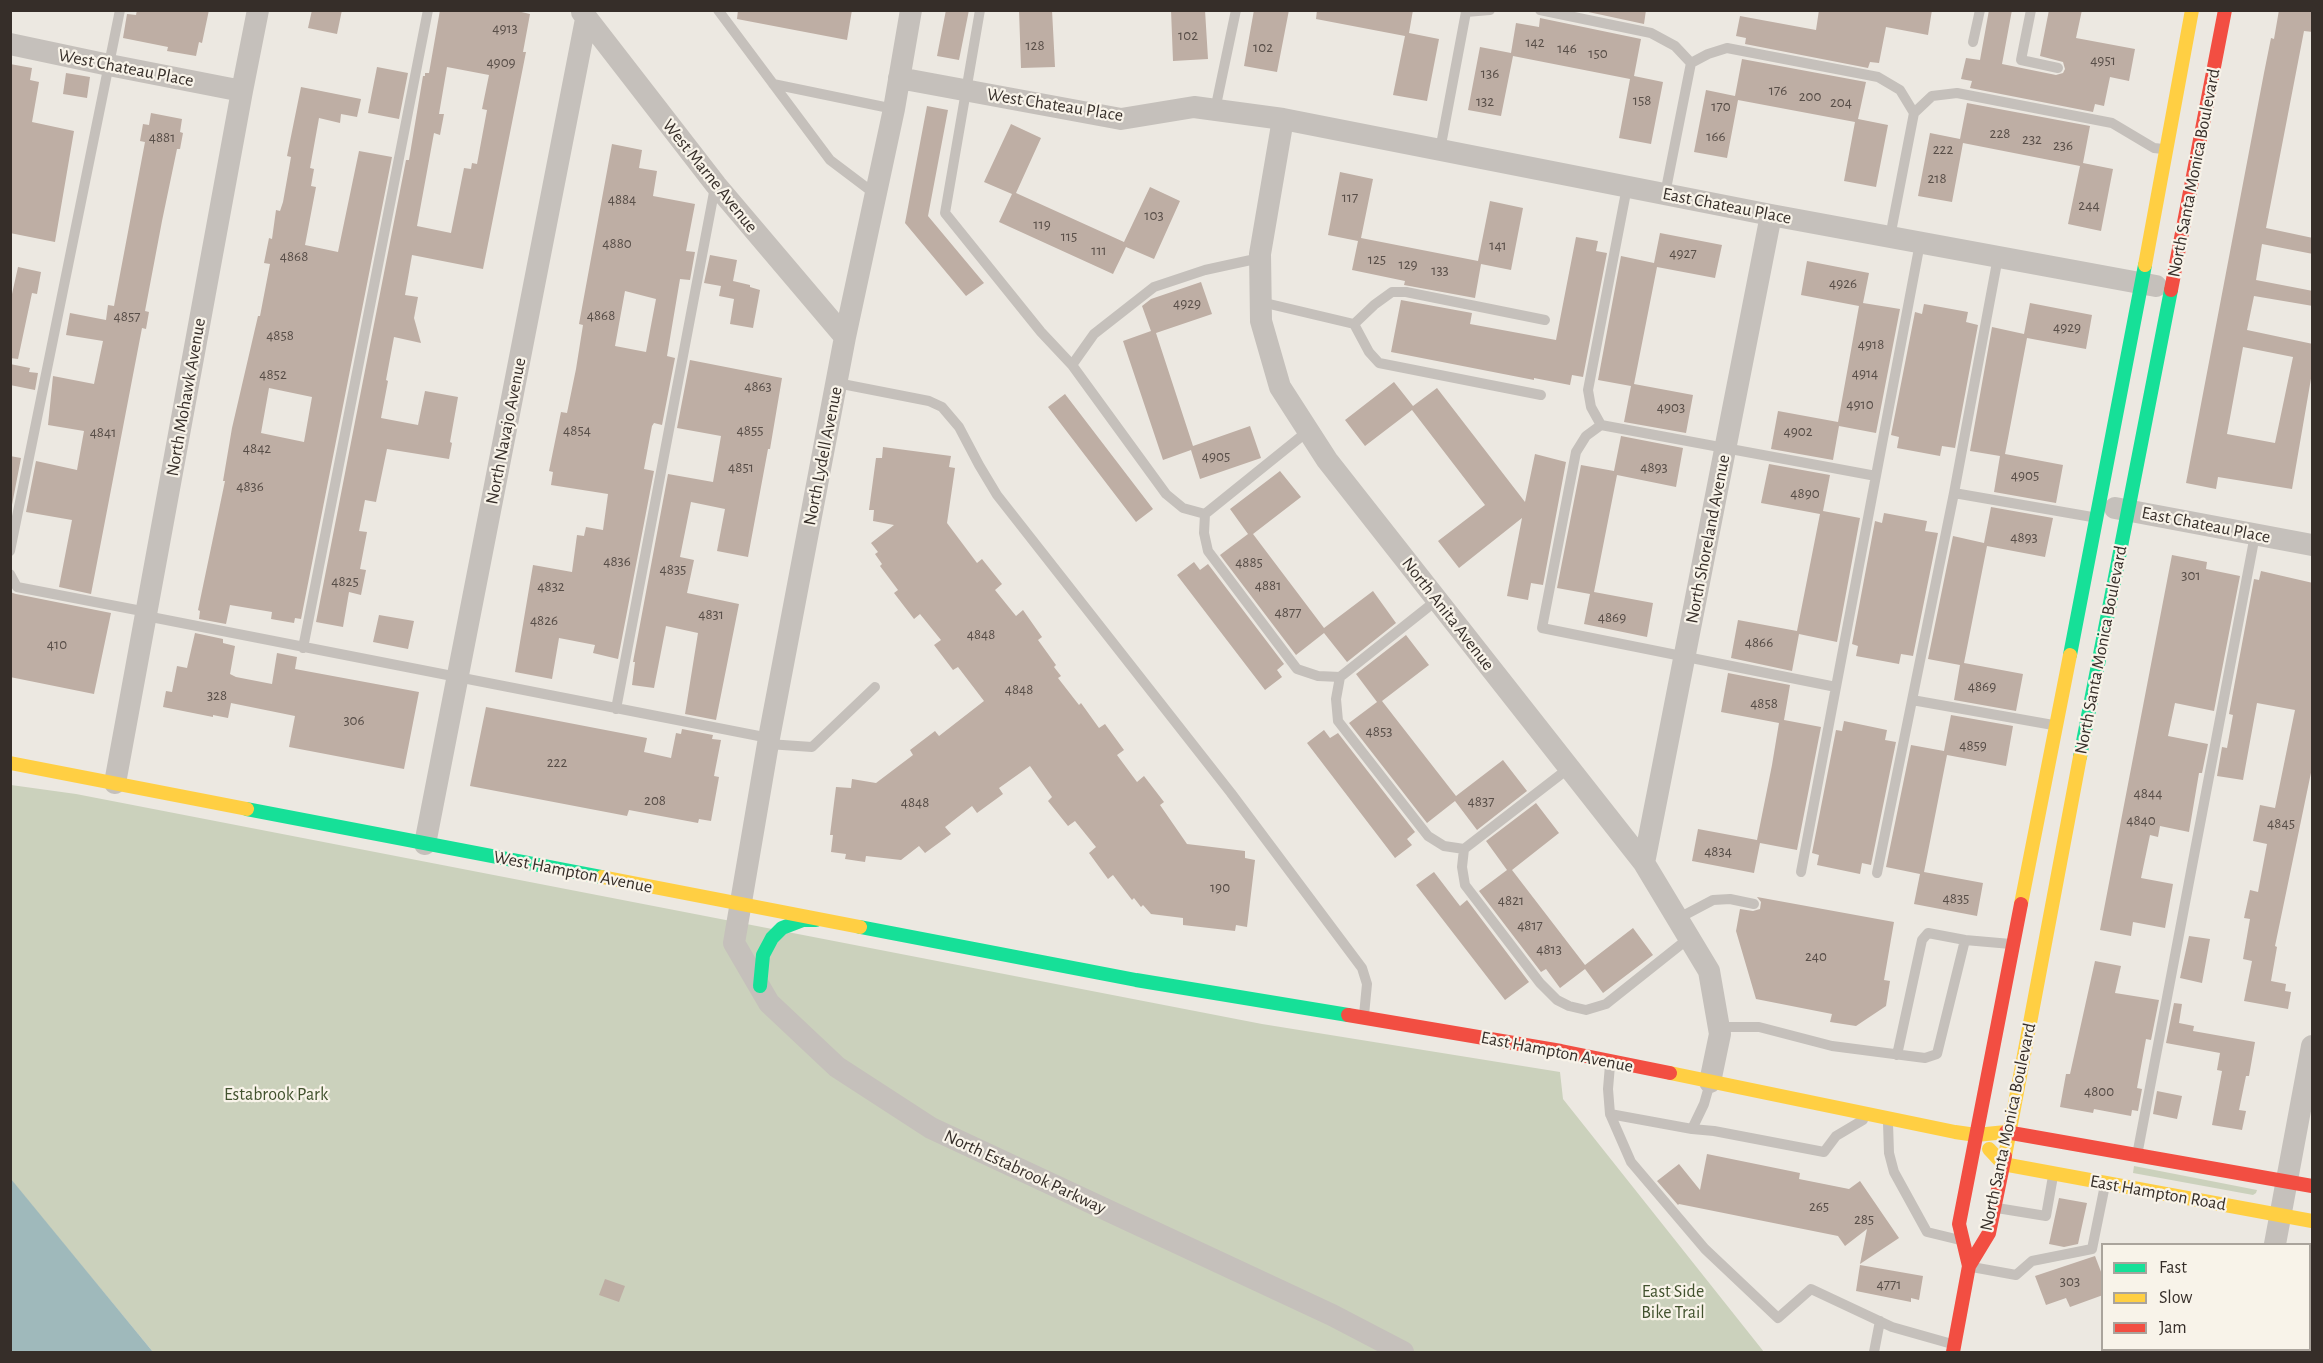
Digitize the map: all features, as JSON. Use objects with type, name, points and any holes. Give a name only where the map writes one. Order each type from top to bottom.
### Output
[{"type":"main road","name":"North Santa Monica Boulevard","points":[[1969,1266],[1989,1233],[2011,1131],[2030,938],[2056,726],[2142,283],[2192,10]]},
{"type":"main road","name":"North Santa Monica Boulevard","points":[[1969,1266],[1959,1224],[1976,1135],[2030,938],[2128,510],[2225,10]]},
{"type":"main road","name":"West Hampton Avenue","points":[[10,763],[1136,980]]},
{"type":"main road","points":[[760,986],[763,955],[772,938],[782,928],[803,920],[823,920]]},
{"type":"main road","name":"East Hampton Avenue","points":[[1136,980],[1364,1020],[1476,1036],[1610,1061],[1870,1116],[1976,1135],[2011,1131]]},
{"type":"main road","name":"East Hampton Road","points":[[2011,1131],[2108,1166],[2281,1215],[2313,1221]]},
{"type":"main road","points":[[1976,1135],[2003,1164]]},
{"type":"main road","name":"East Hampton Road","points":[[2003,1164],[2054,1173],[2108,1166],[2137,1154],[2313,1186]]},
{"type":"main road","points":[[1953,1348],[1969,1266]]},
{"type":"street","name":"North Mohawk Avenue","points":[[116,783],[258,10]]},
{"type":"street","name":"North Lydell Avenue","points":[[739,903],[845,338],[894,109],[911,10]]},
{"type":"street","name":"West Marne Avenue","points":[[583,15],[716,185],[845,338]]},
{"type":"street","name":"North Navajo Avenue","points":[[425,844],[583,15]]},
{"type":"street","name":"West Chateau Place","points":[[10,44],[242,91]]},
{"type":"street","name":"West Chateau Place","points":[[899,78],[1121,119],[1194,107],[1283,119]]},
{"type":"street","name":"East Chateau Place","points":[[1283,119],[1772,215],[2172,289]]},
{"type":"street","name":"North Anita Avenue","points":[[1283,119],[1260,258],[1261,321],[1280,387],[1327,460],[1644,863],[1709,971],[1720,1034],[1710,1082]]},
{"type":"street","name":"North Shoreland Avenue","points":[[1644,863],[1772,215]]},
{"type":"street","name":"East Chateau Place","points":[[2097,512],[2128,510],[2313,545]]},
{"type":"street","name":"North Estabrook Parkway","points":[[739,903],[734,943],[769,1003],[837,1067],[931,1128],[1322,1310],[1403,1353]]},
{"type":"street","points":[[2275,1243],[2313,1046]]},
{"type":"lane","points":[[10,551],[120,10]]},
{"type":"lane","points":[[303,648],[428,10]]},
{"type":"lane","points":[[718,10],[830,160],[875,194]]},
{"type":"lane","points":[[980,10],[964,90],[945,213],[1041,332],[1072,365],[1166,494],[1183,508],[1205,514]]},
{"type":"lane","points":[[1215,110],[1236,10]]},
{"type":"lane","points":[[1440,150],[1466,11],[1490,10]]},
{"type":"lane","points":[[1540,10],[1651,33],[1674,46],[1691,63]]},
{"type":"lane","points":[[1973,42],[1980,10]]},
{"type":"lane","points":[[2031,10],[2021,60],[2058,68]]},
{"type":"lane","points":[[1691,63],[1727,48],[1878,77],[1900,90],[1914,113]]},
{"type":"lane","points":[[1665,194],[1691,63]]},
{"type":"lane","points":[[773,84],[894,109]]},
{"type":"lane","points":[[1890,237],[1914,113],[1932,96],[1957,93],[2112,123],[2154,147],[2167,149]]},
{"type":"lane","points":[[616,709],[716,185]]},
{"type":"lane","points":[[1601,425],[1591,407],[1588,390],[1627,187]]},
{"type":"lane","points":[[1801,872],[1920,243]]},
{"type":"lane","points":[[1877,873],[1954,493],[1998,257]]},
{"type":"lane","points":[[1072,365],[1094,334],[1154,287],[1204,270],[1260,258]]},
{"type":"lane","points":[[1354,324],[1374,304],[1392,292],[1406,292],[1545,320]]},
{"type":"lane","points":[[1261,302],[1354,324],[1369,352],[1379,363],[1541,395]]},
{"type":"lane","points":[[837,383],[929,400],[942,407],[959,427],[997,495],[1231,793],[1362,968],[1367,984],[1364,1020]]},
{"type":"lane","points":[[1836,687],[1542,628],[1576,452],[1586,436],[1601,425],[1876,476]]},
{"type":"lane","points":[[1308,431],[1205,514],[1204,533],[1208,551],[1297,669],[1318,676],[1340,677],[1437,600]]},
{"type":"lane","points":[[1954,493],[2097,512]]},
{"type":"lane","points":[[2137,1154],[2256,535]]},
{"type":"lane","points":[[10,574],[16,587],[303,648],[768,741],[812,747],[875,687]]},
{"type":"lane","points":[[1340,677],[1336,699],[1338,722],[1428,836],[1444,846],[1464,849]]},
{"type":"lane","points":[[1911,700],[2056,726]]},
{"type":"lane","points":[[1569,768],[1464,849],[1462,867],[1465,885],[1540,983],[1557,1000],[1569,1006],[1586,1010],[1606,1004],[1689,938]]},
{"type":"lane","points":[[1677,919],[1713,900],[1730,899],[1754,904]]},
{"type":"lane","points":[[1897,1054],[1922,940],[1928,933],[1965,940],[2030,938]]},
{"type":"lane","points":[[1719,1027],[1759,1027],[1832,1046],[1925,1058],[1936,1054],[1965,940]]},
{"type":"lane","points":[[1610,1061],[1608,1089],[1610,1114],[1631,1162],[1705,1249],[1778,1318],[1811,1288],[1892,1327],[1953,1348]]},
{"type":"lane","points":[[1692,1130],[1704,1104],[1710,1082]]},
{"type":"lane","points":[[1610,1114],[1824,1152],[1836,1136],[1870,1116]]},
{"type":"lane","points":[[1888,1119],[1889,1152],[1894,1172],[1927,1232],[1963,1240]]},
{"type":"lane","points":[[1969,1266],[2016,1275],[2031,1261],[2092,1249],[2108,1166]]},
{"type":"lane","points":[[1994,1207],[2046,1216],[2054,1173]]},
{"type":"lane","points":[[1874,1353],[1880,1321]]},
{"type":"green space","name":"Estabrook Park","points":[[11,785],[76,794],[1262,1024],[1560,1072],[1563,1099],[1764,1352],[153,1352],[11,1180]]},
{"type":"green space","points":[[2134,1166],[2257,1190],[2253,1195],[2133,1173]]},
{"type":"water","points":[[11,1179],[153,1352],[11,1352]]},
{"type":"building","points":[[137,10],[209,10],[202,43],[199,42],[196,56],[167,51],[168,47],[123,38],[127,14],[136,15]]},
{"type":"building","points":[[312,10],[342,10],[337,34],[308,28]]},
{"type":"building","points":[[440,10],[513,10],[530,14],[523,52],[526,52],[483,269],[412,255],[405,295],[418,297],[414,318],[421,343],[394,337],[386,380],[388,381],[381,418],[418,425],[425,391],[458,397],[449,459],[387,449],[376,502],[365,500],[359,531],[367,532],[360,569],[366,570],[361,595],[349,592],[343,627],[316,622],[406,160],[409,160],[423,76],[429,73]],"holes":[[[447,67],[489,75],[482,109],[487,110],[477,164],[472,163],[471,169],[464,168],[451,233],[417,226],[434,133],[440,135],[444,114],[439,114]]]},
{"type":"building","points":[[738,10],[852,10],[847,40],[737,19]]},
{"type":"building","points":[[946,10],[969,10],[959,60],[937,56]]},
{"type":"building","points":[[1019,10],[1052,10],[1055,67],[1021,68]]},
{"type":"building","points":[[1171,10],[1205,10],[1208,59],[1173,61]]},
{"type":"building","points":[[1254,10],[1289,10],[1277,72],[1244,66]]},
{"type":"building","points":[[1317,10],[1413,10],[1409,33],[1439,39],[1427,101],[1393,95],[1405,36],[1316,19]]},
{"type":"building","points":[[1579,10],[1646,10],[1644,24]]},
{"type":"building","points":[[1819,10],[1932,10],[1928,35],[1886,27],[1879,63],[1870,62],[1868,68],[1745,44],[1746,38],[1736,36],[1740,16],[1816,30]]},
{"type":"building","points":[[1989,10],[2012,10],[2002,64],[2056,75],[2063,73],[2065,69],[2063,62],[2040,56],[2049,10],[2082,10],[2076,38],[2135,49],[2129,81],[2110,77],[2104,106],[2095,104],[2093,112],[1970,88],[1972,81],[1961,79],[1966,58],[1980,60]]},
{"type":"building","points":[[2279,10],[2313,10],[2313,32],[2304,31],[2266,228],[2313,238],[2313,254],[2262,244],[2256,280],[2313,291],[2313,306],[2254,296],[2247,330],[2313,344],[2313,367],[2292,489],[2218,477],[2216,489],[2186,483],[2264,73],[2271,38],[2274,39]],"holes":[[[2243,347],[2293,357],[2275,443],[2227,434]]]},
{"type":"building","points":[[1540,18],[1641,39],[1634,76],[1663,82],[1651,144],[1619,138],[1630,79],[1513,56],[1501,116],[1468,110],[1480,47],[1511,53],[1516,23],[1539,27]]},
{"type":"building","points":[[1742,59],[1866,82],[1858,119],[1888,125],[1876,187],[1844,181],[1855,122],[1738,100],[1727,158],[1694,152],[1706,90],[1735,96]]},
{"type":"building","points":[[10,64],[32,68],[30,80],[39,82],[32,122],[74,131],[55,242],[10,233]]},
{"type":"building","points":[[377,67],[408,73],[399,119],[368,113]]},
{"type":"building","points":[[66,73],[90,77],[87,98],[63,94]]},
{"type":"building","points":[[301,87],[361,99],[357,117],[341,114],[340,123],[319,118],[310,168],[314,169],[311,186],[316,187],[305,245],[338,252],[359,151],[392,157],[301,619],[295,618],[294,623],[271,619],[272,612],[230,605],[226,624],[199,619],[200,611],[198,610],[225,481],[223,481],[232,428],[258,316],[260,316],[270,264],[264,263],[269,238],[272,239],[276,210],[280,211],[283,202],[291,157],[287,156]],"holes":[[[269,388],[312,397],[304,442],[261,433]]]},
{"type":"building","points":[[1967,103],[2090,126],[2083,163],[2113,169],[2101,231],[2068,224],[2080,166],[1963,143],[1952,202],[1918,196],[1930,133],[1960,139]]},
{"type":"building","points":[[927,106],[948,110],[928,216],[984,283],[966,296],[905,223]]},
{"type":"building","points":[[151,113],[182,119],[180,132],[183,133],[180,149],[177,149],[162,221],[145,311],[149,312],[146,329],[142,328],[91,594],[59,587],[72,520],[26,512],[36,461],[77,470],[84,431],[48,425],[53,376],[94,384],[103,341],[66,335],[70,313],[106,320],[108,305],[114,306],[145,142],[140,141],[143,124],[149,125]]},
{"type":"building","points":[[1011,124],[1041,138],[1016,193],[1124,242],[1150,187],[1180,201],[1154,259],[1126,247],[1113,274],[999,222],[1012,194],[984,182]]},
{"type":"building","points":[[612,144],[642,150],[639,168],[657,171],[653,196],[695,204],[686,251],[695,252],[690,280],[680,279],[667,356],[675,358],[662,425],[654,423],[652,426],[644,469],[654,471],[618,659],[593,653],[595,645],[559,638],[552,679],[515,672],[533,565],[572,572],[577,535],[584,536],[586,527],[603,530],[608,494],[551,485],[553,472],[549,471],[561,412],[567,413],[576,369],[583,325],[579,324]],"holes":[[[625,291],[656,299],[646,352],[615,346]]]},
{"type":"building","points":[[1340,172],[1373,179],[1361,238],[1478,261],[1490,201],[1523,208],[1511,270],[1481,264],[1475,298],[1404,285],[1405,281],[1352,270],[1358,241],[1328,235]]},
{"type":"building","points":[[1660,233],[1722,245],[1715,278],[1657,267],[1634,384],[1693,395],[1686,433],[1624,422],[1631,386],[1598,380],[1621,256],[1654,263]]},
{"type":"building","points":[[1576,237],[1598,241],[1596,251],[1607,253],[1583,377],[1572,375],[1570,385],[1391,352],[1401,300],[1472,313],[1470,324],[1556,340]]},
{"type":"building","points":[[710,255],[737,260],[733,281],[760,290],[753,328],[730,324],[734,299],[719,296],[721,286],[704,283]]},
{"type":"building","points":[[1807,261],[1869,273],[1863,303],[1900,309],[1876,433],[1839,426],[1833,460],[1771,449],[1778,411],[1838,422],[1859,306],[1801,295]]},
{"type":"building","points":[[18,267],[41,272],[37,294],[32,293],[18,359],[10,358],[10,303]]},
{"type":"building","points":[[1201,282],[1212,314],[1156,333],[1193,446],[1250,426],[1261,458],[1200,479],[1191,450],[1163,460],[1123,341],[1151,331],[1142,306],[1151,299]]},
{"type":"building","points":[[2030,303],[2092,315],[2086,349],[2027,338],[2005,454],[2063,465],[2056,503],[1994,492],[2000,456],[1970,451],[1992,327],[2024,334]]},
{"type":"building","points":[[1924,304],[1968,312],[1966,322],[1978,325],[1955,448],[1942,446],[1940,456],[1897,448],[1899,437],[1891,435],[1915,312],[1922,314]]},
{"type":"building","points":[[690,360],[782,378],[748,557],[717,551],[725,509],[691,502],[680,557],[694,560],[687,593],[739,604],[716,720],[685,714],[698,633],[666,626],[654,688],[632,685],[635,662],[633,662],[668,474],[713,482],[721,436],[677,428]]},
{"type":"building","points":[[10,364],[30,368],[29,372],[38,373],[35,390],[10,385]]},
{"type":"building","points":[[1394,382],[1413,406],[1437,388],[1525,502],[1535,454],[1566,462],[1543,585],[1531,583],[1528,600],[1507,596],[1522,518],[1459,568],[1438,541],[1485,505],[1412,410],[1365,446],[1345,420]]},
{"type":"building","points":[[1065,394],[1153,509],[1136,522],[1048,407]]},
{"type":"building","points":[[1621,436],[1683,448],[1676,487],[1617,475],[1594,592],[1653,603],[1647,637],[1584,624],[1590,594],[1557,588],[1581,465],[1614,471]]},
{"type":"building","points":[[883,447],[951,456],[949,467],[955,468],[947,523],[977,563],[982,559],[1002,584],[995,590],[1016,616],[1023,610],[1042,637],[1038,640],[1056,665],[1054,667],[1061,676],[1058,678],[1079,705],[1081,703],[1099,728],[1105,724],[1124,750],[1117,755],[1137,782],[1144,776],[1164,802],[1160,805],[1187,844],[1245,851],[1245,858],[1255,860],[1247,927],[1236,925],[1235,931],[1183,925],[1183,918],[1151,914],[1143,905],[1141,907],[1134,898],[1132,900],[1113,875],[1108,879],[1089,853],[1096,847],[1075,821],[1068,826],[1048,801],[1052,797],[1030,766],[999,788],[1003,794],[977,813],[972,806],[945,827],[951,834],[925,853],[919,846],[901,860],[866,856],[865,862],[845,859],[846,854],[831,852],[833,835],[830,835],[836,787],[851,788],[852,779],[876,783],[913,755],[910,750],[935,731],[939,736],[984,701],[958,667],[953,670],[934,645],[941,640],[920,614],[914,619],[894,593],[898,590],[880,566],[882,564],[875,554],[878,552],[871,543],[894,525],[873,521],[874,510],[869,510],[876,458],[882,458]]},
{"type":"building","points":[[10,456],[21,458],[11,510],[10,510]]},
{"type":"building","points":[[1769,464],[1830,475],[1823,511],[1860,518],[1837,642],[1799,634],[1792,671],[1731,658],[1738,620],[1797,631],[1820,514],[1761,503]]},
{"type":"building","points":[[1280,471],[1301,497],[1253,534],[1324,628],[1373,591],[1396,623],[1347,662],[1324,633],[1296,655],[1220,555],[1248,534],[1230,509]]},
{"type":"building","points":[[1991,507],[2053,518],[2045,557],[1987,546],[1964,663],[2023,674],[2016,711],[1954,700],[1960,665],[1928,659],[1953,536],[1984,543]]},
{"type":"building","points":[[1884,513],[1927,521],[1925,531],[1938,533],[1913,656],[1901,654],[1899,664],[1856,656],[1858,646],[1852,644],[1875,521],[1882,523]]},
{"type":"building","points":[[2172,555],[2207,562],[2206,569],[2240,576],[2214,711],[2175,703],[2168,736],[2208,744],[2202,773],[2199,773],[2189,832],[2160,826],[2158,837],[2150,835],[2141,878],[2173,884],[2165,928],[2133,922],[2131,936],[2100,930]]},
{"type":"building","points":[[1194,562],[1200,570],[1208,564],[1284,664],[1277,670],[1282,677],[1265,690],[1177,575]]},
{"type":"building","points":[[2261,571],[2313,583],[2313,763],[2275,946],[2277,947],[2271,981],[2286,984],[2285,991],[2291,992],[2288,1009],[2244,1001],[2252,961],[2243,959],[2250,919],[2244,918],[2250,890],[2258,892],[2267,844],[2253,841],[2260,805],[2275,808],[2295,710],[2257,703],[2243,780],[2217,776],[2222,747],[2227,748],[2233,715],[2229,714],[2254,579],[2259,580]]},
{"type":"building","points":[[10,592],[111,613],[94,694],[10,677]]},
{"type":"building","points":[[379,615],[414,621],[408,649],[373,642]]},
{"type":"building","points":[[195,633],[223,639],[223,643],[235,646],[230,674],[236,677],[272,684],[277,653],[297,657],[295,669],[419,692],[404,769],[289,747],[295,716],[231,703],[228,718],[163,707],[166,691],[172,692],[177,666],[187,668]]},
{"type":"building","points":[[1406,635],[1429,665],[1382,701],[1456,796],[1503,760],[1527,791],[1477,830],[1455,801],[1427,823],[1349,723],[1377,702],[1356,674]]},
{"type":"building","points":[[1728,673],[1790,685],[1784,720],[1821,727],[1797,850],[1760,843],[1754,873],[1692,861],[1698,829],[1757,840],[1772,765],[1779,723],[1721,712]]},
{"type":"building","points":[[486,707],[647,738],[644,752],[671,758],[676,733],[681,734],[682,729],[713,735],[712,739],[721,740],[714,776],[719,777],[711,821],[699,819],[698,823],[629,810],[627,816],[470,786]]},
{"type":"building","points":[[1951,715],[2013,726],[2006,766],[1947,755],[1924,872],[1983,883],[1977,916],[1914,904],[1920,874],[1886,867],[1911,745],[1944,751]]},
{"type":"building","points":[[1844,721],[1887,730],[1885,740],[1896,742],[1871,865],[1862,863],[1860,874],[1817,865],[1819,855],[1812,853],[1836,730],[1842,731]]},
{"type":"building","points":[[1324,730],[1330,738],[1338,733],[1415,832],[1407,839],[1412,845],[1395,858],[1307,743]]},
{"type":"building","points":[[1536,803],[1559,833],[1512,870],[1585,965],[1633,928],[1653,955],[1603,993],[1585,969],[1560,988],[1546,969],[1541,972],[1479,891],[1507,870],[1486,841]]},
{"type":"building","points":[[1434,872],[1460,906],[1467,900],[1529,982],[1505,1000],[1416,885]]},
{"type":"building","points":[[1757,897],[1894,922],[1884,980],[1890,981],[1886,1006],[1856,1026],[1830,1022],[1832,1014],[1756,999],[1736,931],[1740,909],[1753,911],[1760,909],[1761,902]]},
{"type":"building","points":[[2189,936],[2210,939],[2202,983],[2180,978]]},
{"type":"building","points":[[2095,961],[2121,966],[2115,993],[2159,1000],[2151,1040],[2146,1039],[2137,1088],[2142,1089],[2138,1111],[2132,1110],[2131,1116],[2094,1109],[2093,1113],[2060,1107],[2066,1074],[2070,1074]]},
{"type":"building","points":[[2174,1003],[2182,1004],[2179,1023],[2194,1026],[2193,1031],[2255,1042],[2249,1076],[2246,1076],[2239,1110],[2246,1111],[2242,1130],[2212,1125],[2222,1071],[2217,1070],[2220,1053],[2166,1043]]},
{"type":"building","points":[[2157,1091],[2182,1096],[2177,1119],[2153,1114]]},
{"type":"building","points":[[1707,1154],[1800,1173],[1799,1179],[1849,1189],[1860,1181],[1899,1238],[1860,1264],[1867,1229],[1845,1246],[1838,1236],[1678,1205],[1657,1181],[1679,1164],[1700,1190]]},
{"type":"building","points":[[2059,1198],[2087,1203],[2078,1244],[2064,1247],[2049,1244]]},
{"type":"building","points":[[2095,1256],[2101,1272],[2101,1296],[2070,1307],[2066,1298],[2046,1305],[2035,1276]]},
{"type":"building","points":[[1860,1265],[1923,1276],[1919,1300],[1911,1298],[1911,1302],[1856,1291]]},
{"type":"building","points":[[605,1279],[625,1286],[619,1302],[599,1295]]},
{"type":"traffic: fast","points":[[2070,655],[2145,265]]},
{"type":"traffic: fast","points":[[2080,757],[2171,290]]},
{"type":"traffic: fast","points":[[247,809],[602,877]]},
{"type":"traffic: fast","points":[[760,986],[763,955],[772,938],[782,928],[803,920],[816,920]]},
{"type":"traffic: fast","points":[[860,927],[1136,980],[1348,1015]]},
{"type":"traffic: slow","points":[[2145,265],[2192,10]]},
{"type":"traffic: slow","points":[[2021,904],[2070,655]]},
{"type":"traffic: slow","points":[[2005,1156],[2080,757]]},
{"type":"traffic: slow","points":[[10,763],[247,809]]},
{"type":"traffic: slow","points":[[602,877],[860,927]]},
{"type":"traffic: slow","points":[[1670,1073],[1955,1132],[1976,1135],[2006,1132]]},
{"type":"traffic: slow","points":[[1989,1149],[2003,1164],[2312,1221]]},
{"type":"traffic: jam","points":[[2171,290],[2225,10]]},
{"type":"traffic: jam","points":[[1969,1266],[1959,1224],[2021,904]]},
{"type":"traffic: jam","points":[[1348,1015],[1561,1051],[1670,1073]]},
{"type":"traffic: jam","points":[[2006,1132],[2312,1186]]},
{"type":"traffic: jam","points":[[1953,1352],[1969,1266],[1989,1233],[2005,1156]]},
{"type":"park label","name":"East Side Bike Trail","points":[[1673,1302]]}]
